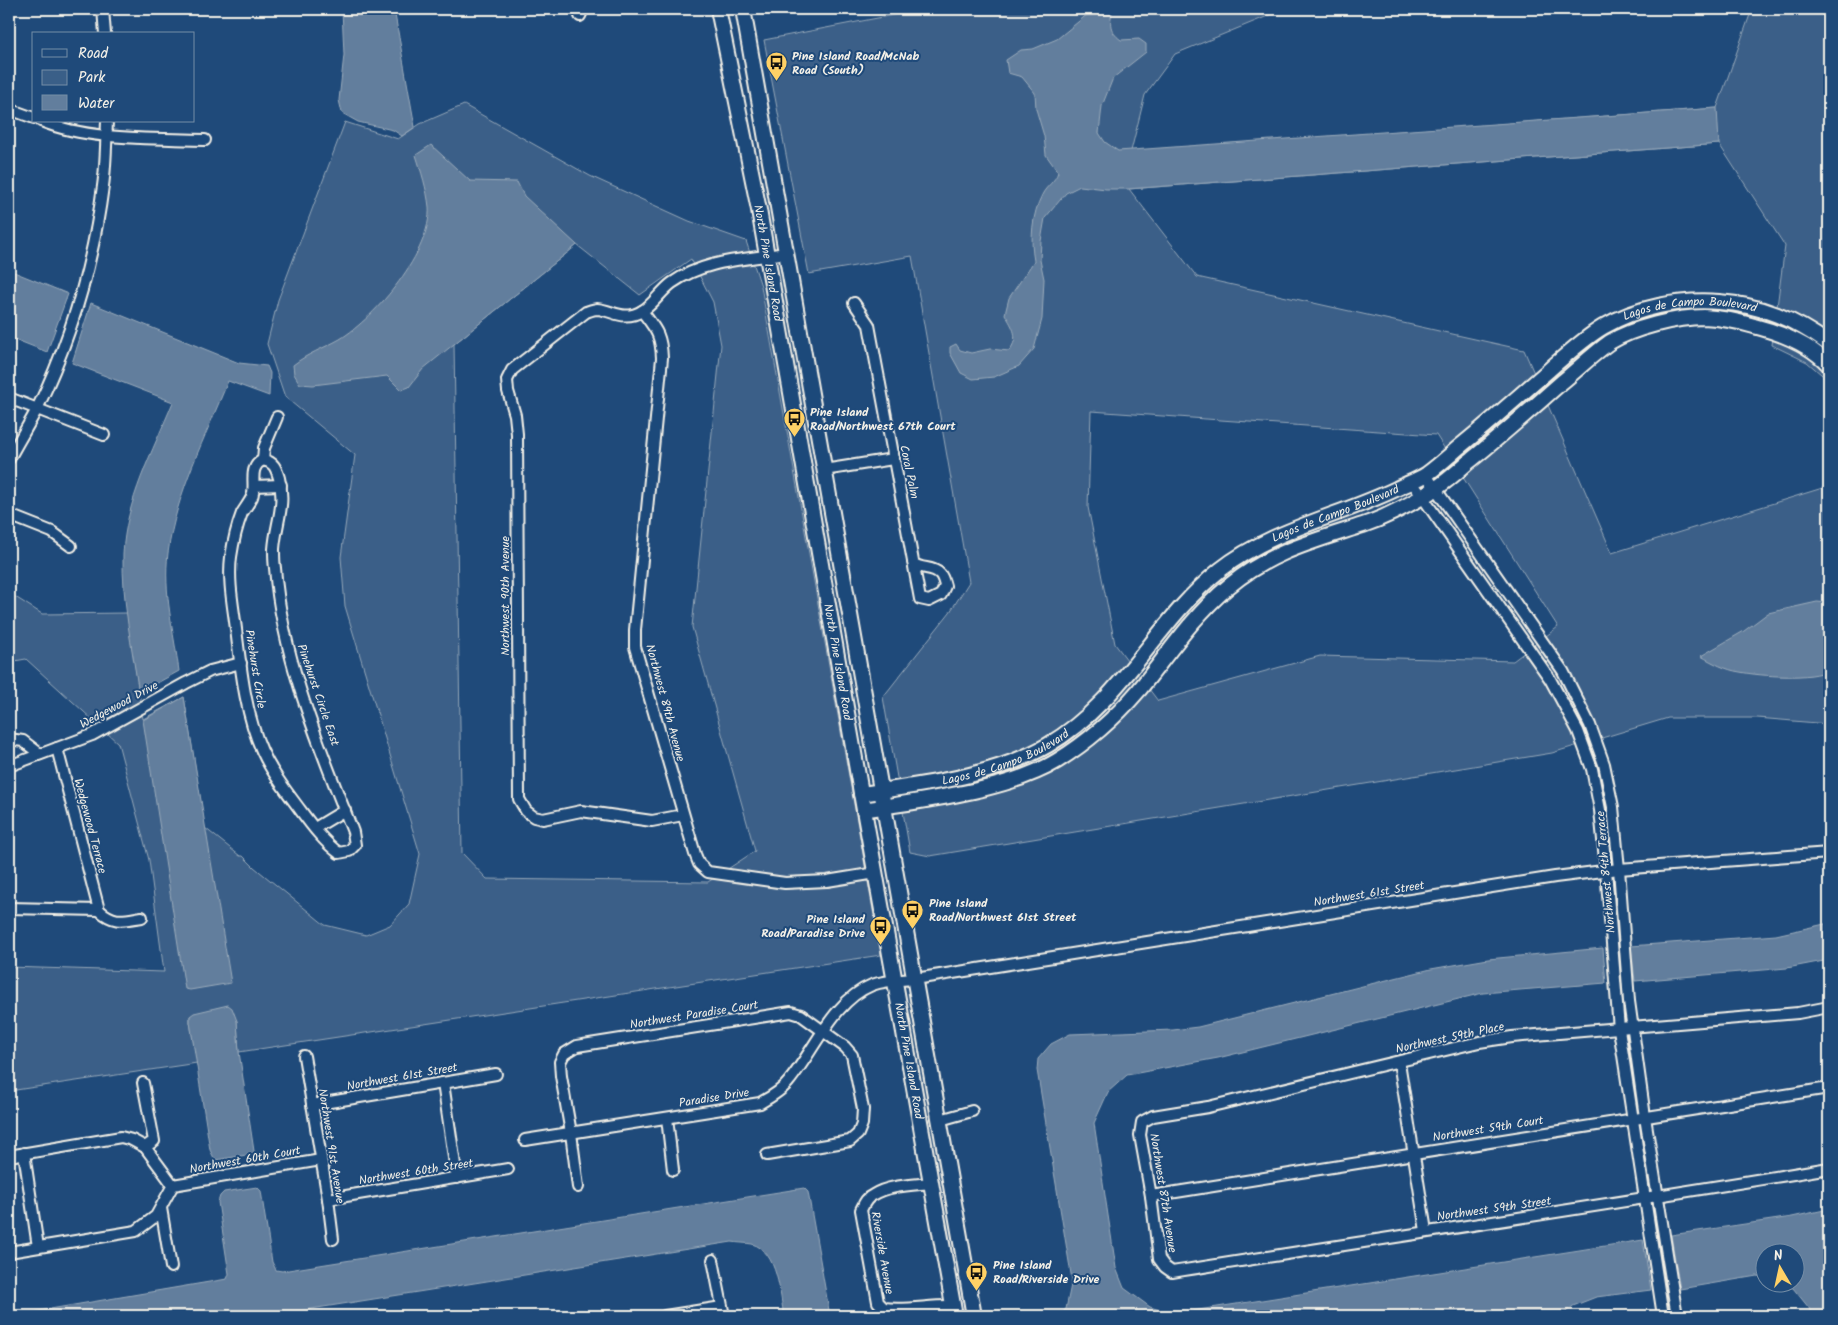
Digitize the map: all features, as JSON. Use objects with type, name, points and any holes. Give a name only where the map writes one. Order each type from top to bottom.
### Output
[{"type":"main road","name":"North Pine Island Road","points":[[718,9],[767,256],[954,1311]]},
{"type":"main road","name":"North Pine Island Road","points":[[743,9],[974,1316]]},
{"type":"main road","name":"Lagos de Campo Boulevard","points":[[861,794],[956,778],[1018,759],[1046,746],[1072,729],[1098,706],[1124,679],[1197,590],[1221,569],[1250,549],[1281,534],[1359,506],[1426,475],[1579,344],[1603,327],[1633,313],[1667,304],[1699,300],[1739,304],[1772,312],[1804,327],[1829,344]]},
{"type":"main road","name":"Lagos de Campo Boulevard","points":[[864,810],[994,786],[1026,776],[1056,762],[1083,743],[1112,718],[1138,690],[1210,602],[1232,583],[1260,563],[1288,550],[1366,524],[1436,489],[1612,341],[1639,330],[1670,322],[1702,317],[1736,320],[1768,329],[1795,340],[1821,356],[1829,365]]},
{"type":"street","points":[[103,9],[105,32]]},
{"type":"street","points":[[9,109],[32,117]]},
{"type":"street","points":[[44,122],[74,132],[205,140]]},
{"type":"street","points":[[9,459],[36,409],[61,352],[79,301],[94,242],[104,185],[108,122]]},
{"type":"street","points":[[642,312],[672,283],[694,270],[724,261],[786,253]]},
{"type":"street","name":"Coral Palm","points":[[854,302],[869,325],[892,458],[900,487],[913,563]]},
{"type":"street","name":"Northwest 90th Avenue","points":[[642,312],[627,316],[597,309],[586,312],[512,370],[507,380],[517,434],[519,799],[526,811],[534,817],[543,819],[581,811],[652,821],[683,815]]},
{"type":"street","name":"Northwest 89th Avenue","points":[[642,312],[658,332],[662,344],[662,358],[635,647],[699,864],[708,872],[785,882],[827,880],[876,873]]},
{"type":"street","points":[[9,398],[104,435]]},
{"type":"street","name":"Pinehurst Circle","points":[[277,417],[264,448],[263,460],[259,462],[254,470],[254,490],[251,499],[242,513],[231,557],[230,580],[240,663],[252,724],[262,752],[283,787],[329,846],[340,853],[350,851]]},
{"type":"street","points":[[824,470],[892,458]]},
{"type":"street","name":"Pinehurst Circle East","points":[[263,460],[270,461],[276,468],[283,498],[274,548],[281,613],[289,654],[353,832],[355,845],[350,851]]},
{"type":"street","name":"Northwest 84th Terrace","points":[[1426,475],[1563,671],[1590,725],[1604,764],[1613,807],[1620,869],[1633,1028],[1657,1197],[1677,1316]]},
{"type":"street","name":"Northwest 84th Terrace","points":[[1412,482],[1550,678],[1578,731],[1592,769],[1600,810],[1619,1029],[1663,1316]]},
{"type":"street","points":[[254,486],[281,486]]},
{"type":"street","points":[[9,515],[52,532],[71,546]]},
{"type":"street","name":"Wedgewood Drive","points":[[9,766],[92,735],[210,671],[240,663]]},
{"type":"street","points":[[9,739],[22,741],[40,754]]},
{"type":"street","name":"Wedgewood Terrace","points":[[57,748],[99,910]]},
{"type":"street","points":[[315,828],[345,810]]},
{"type":"street","name":"Northwest 61st Street","points":[[915,979],[1555,876],[1606,870],[1829,853]]},
{"type":"street","points":[[9,908],[99,910],[108,918],[120,920],[142,917]]},
{"type":"street","name":"Paradise Drive","points":[[525,1140],[760,1103],[776,1094],[790,1081],[842,1005],[856,993],[874,984],[915,979]]},
{"type":"street","name":"Northwest 59th Place","points":[[1142,1122],[1152,1116],[1208,1107],[1479,1042],[1512,1037],[1798,1014],[1829,1007]]},
{"type":"street","name":"Northwest Paradise Court","points":[[571,1133],[560,1076],[560,1062],[564,1054],[577,1046],[791,1012],[801,1015],[845,1047],[852,1055],[863,1109],[862,1124],[858,1134],[850,1141],[767,1155]]},
{"type":"street","name":"Northwest 91st Avenue","points":[[304,1056],[328,1199],[332,1239]]},
{"type":"street","points":[[1399,1062],[1426,1231]]},
{"type":"street","name":"Northwest 61st Street","points":[[312,1106],[496,1074]]},
{"type":"street","points":[[143,1082],[154,1141],[145,1147]]},
{"type":"street","points":[[443,1083],[457,1178]]},
{"type":"street","name":"Northwest 59th Court","points":[[1151,1196],[1829,1088]]},
{"type":"street","points":[[940,1120],[972,1111]]},
{"type":"street","points":[[667,1118],[673,1170]]},
{"type":"street","name":"Northwest 87th Avenue","points":[[1142,1122],[1140,1135],[1160,1259],[1165,1267]]},
{"type":"street","points":[[571,1133],[578,1187]]},
{"type":"street","points":[[9,1156],[120,1137],[132,1140],[145,1147],[173,1185],[156,1216],[136,1231],[9,1252]]},
{"type":"street","points":[[24,1153],[38,1247]]},
{"type":"street","name":"Northwest 60th Court","points":[[173,1185],[321,1160]]},
{"type":"street","name":"Northwest 59th Street","points":[[1165,1267],[1172,1272],[1426,1231],[1657,1197],[1829,1168]]},
{"type":"street","name":"Northwest 60th Street","points":[[328,1199],[508,1170]]},
{"type":"street","name":"Riverside Avenue","points":[[931,1183],[883,1190],[865,1201],[861,1210],[878,1302],[884,1308],[889,1309],[919,1306],[954,1311]]},
{"type":"street","points":[[160,1208],[171,1267]]},
{"type":"street","points":[[665,1316],[723,1312],[714,1260]]},
{"type":"green space","points":[[924,9],[1285,9],[1175,54],[1145,95],[1131,151],[1717,108],[1752,9],[1829,9],[1829,381],[1807,362],[1772,345],[1785,246],[1719,144],[1129,189],[1197,277],[1524,350],[1612,553],[1829,486],[1829,724],[1757,718],[1668,718],[1552,753],[930,856],[910,852],[883,697],[950,612],[969,582],[912,256],[809,274],[764,40]],"holes":[[[1091,411],[1436,435],[1558,627],[1513,661],[1320,656],[1158,701],[1115,644],[1088,507]]]},
{"type":"green space","points":[[464,105],[590,176],[689,221],[746,241],[761,286],[881,955],[239,1052],[237,1021],[190,1016],[197,1063],[9,1091],[9,967],[164,972],[149,860],[118,743],[26,659],[9,662],[9,593],[42,614],[127,613],[143,719],[184,697],[205,828],[240,856],[243,856],[325,925],[366,935],[390,925],[409,904],[420,854],[345,606],[341,557],[355,455],[285,397],[267,344],[278,300],[345,122],[398,139],[420,124]],"holes":[[[577,245],[640,295],[691,259],[713,302],[721,345],[692,627],[755,851],[708,882],[487,879],[462,853],[454,344]]]},
{"type":"water","points":[[342,9],[394,9],[415,127],[402,136],[393,130],[358,122],[342,113],[339,100],[344,55]]},
{"type":"water","points":[[1094,9],[1113,9],[1111,18],[1112,30],[1121,40],[1139,39],[1146,44],[1146,52],[1113,78],[1102,106],[1099,133],[1105,142],[1118,151],[1717,108],[1719,144],[1128,189],[1080,186],[1066,193],[1045,218],[1040,260],[1044,279],[1042,319],[1034,349],[1019,366],[994,377],[973,379],[961,373],[950,353],[950,347],[956,344],[960,350],[971,353],[990,349],[1009,351],[1015,337],[1011,324],[1005,314],[1009,298],[1034,261],[1032,236],[1036,210],[1044,192],[1055,179],[1058,172],[1046,155],[1044,136],[1036,109],[1035,93],[1022,77],[1008,73],[1006,60],[1021,50],[1033,49],[1057,39]]},
{"type":"water","points":[[431,145],[470,181],[517,182],[524,196],[577,245],[423,369],[409,387],[401,390],[387,376],[313,385],[300,384],[294,374],[293,365],[354,329],[385,299],[412,262],[428,224],[429,207],[416,155]]},
{"type":"water","points":[[9,270],[68,294],[47,352],[9,337]]},
{"type":"water","points":[[91,303],[239,363],[267,366],[270,373],[269,396],[228,381],[201,444],[178,509],[168,553],[168,597],[179,671],[139,693],[124,590],[123,555],[125,535],[134,496],[173,402],[72,363]]},
{"type":"water","points":[[1817,602],[1829,603],[1829,670],[1799,676],[1760,675],[1730,670],[1701,656],[1744,631],[1768,613]]},
{"type":"water","points":[[184,697],[231,983],[190,990],[185,989],[143,720]]},
{"type":"water","points":[[1829,923],[1829,960],[1787,968],[1635,981],[1631,946],[1776,935]]},
{"type":"water","points":[[1603,948],[1606,983],[1483,993],[1218,1058],[1127,1075],[1108,1092],[1094,1123],[1116,1268],[1124,1288],[1150,1307],[1173,1314],[1643,1240],[1651,1290],[1596,1297],[1573,1306],[1561,1316],[1058,1316],[1066,1309],[1072,1280],[1037,1070],[1038,1059],[1051,1044],[1070,1034],[1173,1030],[1198,1027],[1431,969],[1488,959]]},
{"type":"water","points":[[228,1005],[232,1008],[237,1021],[239,1052],[254,1151],[253,1154],[215,1160],[210,1150],[190,1016],[194,1013]]},
{"type":"water","points":[[257,1187],[261,1191],[272,1262],[276,1270],[282,1271],[804,1188],[808,1192],[830,1316],[784,1316],[776,1275],[767,1255],[761,1248],[752,1244],[732,1242],[267,1316],[9,1316],[227,1279],[229,1274],[218,1202],[224,1192]]},
{"type":"water","points":[[1829,1209],[1829,1316],[1812,1316],[1809,1308],[1796,1292],[1806,1292],[1806,1242],[1756,1242],[1756,1276],[1680,1289],[1671,1235],[1792,1217]]},
{"type":"place","name":"Pine Island Road/McNab Road (South)","points":[[776,82]]},
{"type":"place","name":"Pine Island Road/Northwest 67th Court","points":[[794,438]]},
{"type":"place","name":"Pine Island Road/Northwest 61st Street","points":[[913,929]]},
{"type":"place","name":"Pine Island Road/Paradise Drive","points":[[881,945]]},
{"type":"place","name":"Pine Island Road/Riverside Drive","points":[[977,1291]]}]
